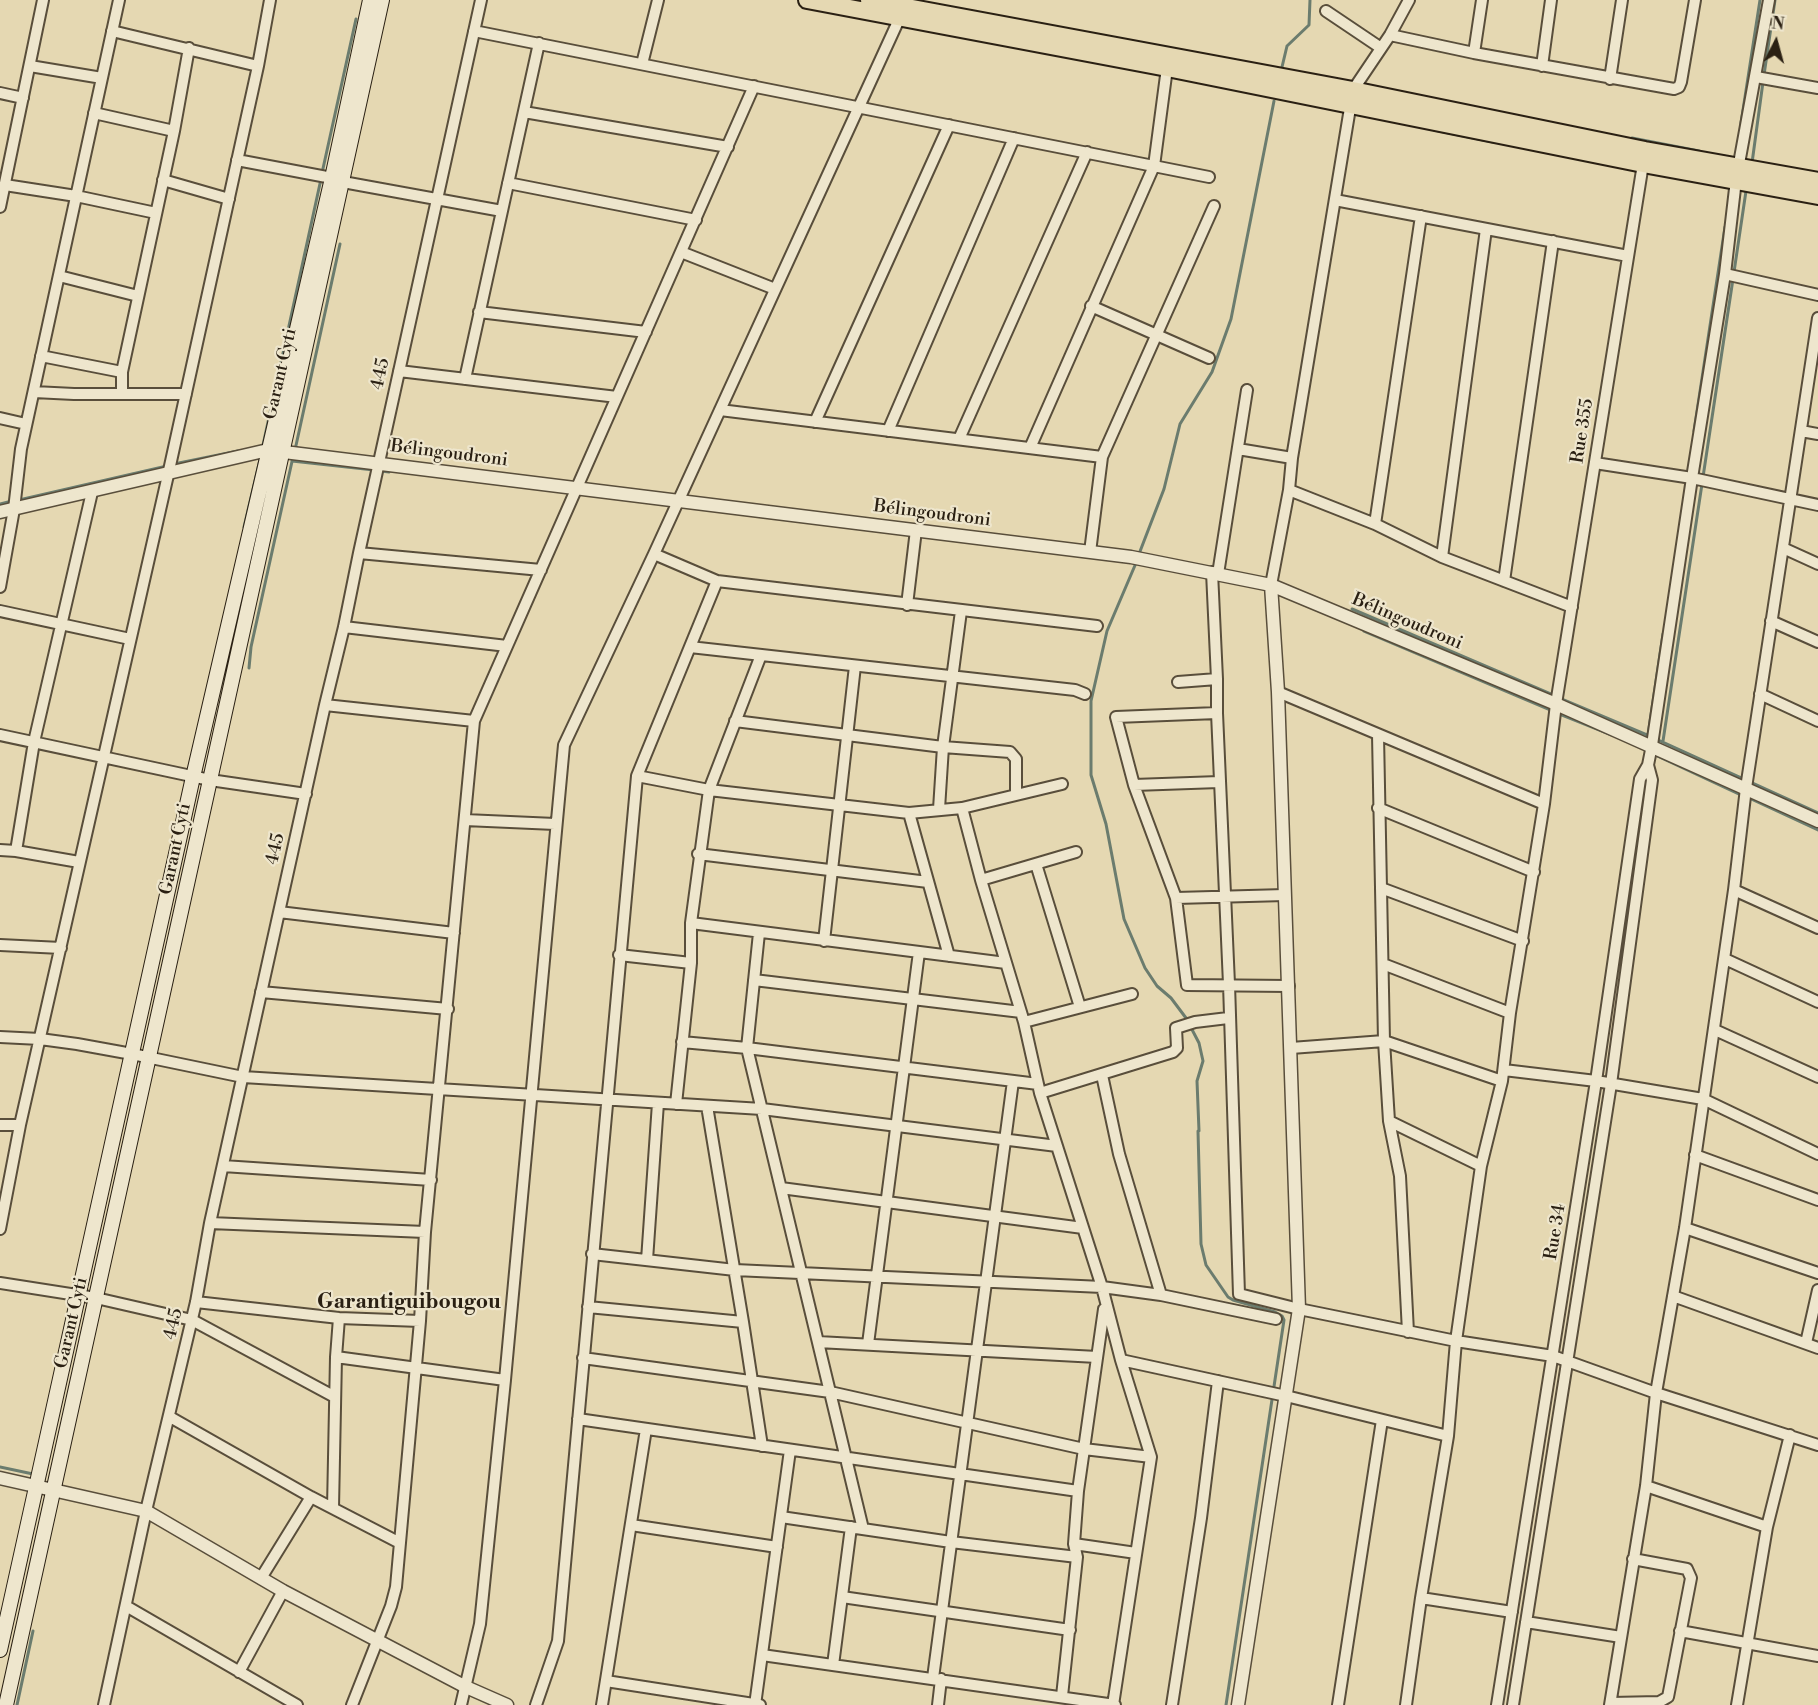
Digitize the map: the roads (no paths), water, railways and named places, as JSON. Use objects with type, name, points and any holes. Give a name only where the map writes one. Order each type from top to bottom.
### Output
[{"type":"main road","name":"Garant Cyti","points":[[338,180],[370,0]]},
{"type":"main road","name":"Garant Cyti","points":[[0,1650],[193,777],[275,451],[382,0]]},
{"type":"main road","points":[[807,0],[903,8],[1351,98],[1643,164],[1818,181]]},
{"type":"main road","points":[[869,0],[1167,68],[1634,148],[1738,173],[1818,196]]},
{"type":"main road","name":"Garant Cyti","points":[[6,1705],[210,780],[275,451]]},
{"type":"street","points":[[0,207],[5,185],[4,166],[23,98],[43,0]]},
{"type":"street","points":[[0,587],[26,424],[119,0]]},
{"type":"street","points":[[0,1229],[20,1125],[186,394],[258,66],[270,0]]},
{"type":"street","name":"445","points":[[104,1705],[196,1302],[210,1223],[344,627],[481,0]]},
{"type":"street","points":[[642,64],[658,0]]},
{"type":"street","points":[[1238,1705],[1283,1395],[1299,1309],[1278,692],[1271,585],[1289,490],[1292,458],[1351,98],[1409,0]]},
{"type":"street","points":[[1474,53],[1482,0]]},
{"type":"street","points":[[1542,66],[1551,0]]},
{"type":"street","points":[[1610,78],[1622,0]]},
{"type":"street","points":[[1390,35],[1542,66],[1674,89],[1679,87],[1681,82],[1695,0]]},
{"type":"street","name":"Rue 34","points":[[1497,1705],[1596,1081],[1640,779],[1648,765],[1652,745],[1725,274],[1738,173],[1769,0]]},
{"type":"street","points":[[461,1705],[480,1624],[564,745],[679,501],[903,8]]},
{"type":"street","points":[[1326,11],[1381,48]]},
{"type":"street","points":[[112,31],[258,66]]},
{"type":"street","points":[[474,31],[1209,177]]},
{"type":"street","points":[[465,379],[539,43]]},
{"type":"street","points":[[122,394],[122,372],[174,131],[189,48]]},
{"type":"street","points":[[30,66],[102,78]]},
{"type":"street","points":[[1030,448],[1154,166],[1167,68]]},
{"type":"street","points":[[1756,77],[1818,88]]},
{"type":"street","points":[[352,1705],[378,1641],[396,1587],[426,1232],[474,721],[754,86]]},
{"type":"street","points":[[0,93],[23,98]]},
{"type":"street","points":[[524,112],[728,147]]},
{"type":"street","points":[[94,113],[174,131]]},
{"type":"street","points":[[815,422],[949,125]]},
{"type":"street","points":[[888,431],[1014,138]]},
{"type":"street","points":[[958,439],[1087,153]]},
{"type":"street","points":[[237,160],[502,211]]},
{"type":"street","name":"Rue 355","points":[[1406,1705],[1448,1436],[1456,1341],[1481,1166],[1503,1075],[1510,1013],[1544,804],[1556,704],[1643,164]]},
{"type":"street","points":[[163,180],[229,199]]},
{"type":"street","points":[[508,183],[696,220]]},
{"type":"street","points":[[5,185],[76,196],[156,213]]},
{"type":"street","points":[[1335,200],[1628,256]]},
{"type":"street","points":[[1090,552],[1102,457],[1214,206]]},
{"type":"street","points":[[1375,524],[1421,216]]},
{"type":"street","points":[[1442,557],[1486,229]]},
{"type":"street","points":[[1504,581],[1553,242]]},
{"type":"street","points":[[681,252],[775,290]]},
{"type":"street","points":[[1725,274],[1818,295]]},
{"type":"street","points":[[59,276],[138,296]]},
{"type":"street","points":[[1091,306],[1209,358]]},
{"type":"street","points":[[479,312],[646,332]]},
{"type":"street","points":[[1633,1558],[1687,1569],[1691,1578],[1668,1697],[1664,1701],[1611,1704],[1633,1558],[1646,1486],[1656,1393],[1685,1227],[1715,1030],[1746,788],[1771,621],[1801,431],[1815,362],[1818,318]]},
{"type":"street","points":[[41,356],[122,372]]},
{"type":"street","points":[[399,371],[617,397]]},
{"type":"street","points":[[1247,390],[1215,573],[1217,713],[1239,1294],[1408,1332],[1553,1356],[1656,1393],[1818,1445]]},
{"type":"street","points":[[34,392],[186,394]]},
{"type":"street","points":[[720,410],[1102,457]]},
{"type":"street","points":[[0,418],[26,424]]},
{"type":"street","points":[[1801,431],[1818,434]]},
{"type":"street","points":[[1238,449],[1292,458]]},
{"type":"street","name":"Bélingoudroni","points":[[0,512],[275,451],[1131,557],[1271,585],[1652,745],[1818,821]]},
{"type":"street","points":[[1595,463],[1692,478],[1818,505]]},
{"type":"street","points":[[1289,490],[1375,524],[1442,557],[1572,607]]},
{"type":"street","points":[[16,851],[34,742],[92,492]]},
{"type":"street","points":[[907,605],[916,530]]},
{"type":"street","points":[[1783,548],[1818,564]]},
{"type":"street","points":[[359,553],[541,570]]},
{"type":"street","points":[[654,554],[717,581],[1097,626]]},
{"type":"street","points":[[536,1705],[558,1641],[637,776],[717,581]]},
{"type":"street","points":[[0,611],[130,639]]},
{"type":"street","points":[[939,809],[943,747],[961,611]]},
{"type":"street","points":[[1771,621],[1818,642]]},
{"type":"street","points":[[344,627],[507,646]]},
{"type":"street","points":[[690,647],[1075,690],[1085,694]]},
{"type":"street","points":[[676,1104],[691,963],[691,923],[698,854],[708,790],[761,655]]},
{"type":"street","points":[[824,941],[855,666]]},
{"type":"street","points":[[1178,682],[1217,679]]},
{"type":"street","points":[[1278,692],[1544,804]]},
{"type":"street","points":[[1760,694],[1818,721]]},
{"type":"street","points":[[325,705],[474,721]]},
{"type":"street","points":[[1217,713],[1116,717],[1134,785],[1176,898],[1187,985],[1289,986]]},
{"type":"street","points":[[735,721],[943,747],[1010,752],[1016,759],[1016,794]]},
{"type":"street","points":[[0,735],[193,777],[306,794]]},
{"type":"street","points":[[1378,735],[1384,1041],[1389,1121],[1400,1176],[1408,1332]]},
{"type":"street","name":"Rue 34","points":[[1513,1705],[1611,1084],[1652,780],[1648,765]]},
{"type":"street","points":[[637,776],[708,790],[909,813],[962,808],[1062,784]]},
{"type":"street","points":[[1134,785],[1220,782]]},
{"type":"street","points":[[762,1655],[1114,1705],[1151,1457],[1121,1360],[1102,1287],[1039,1089],[1023,1017],[981,880],[962,808]]},
{"type":"street","points":[[1378,808],[1534,872]]},
{"type":"street","points":[[909,813],[949,956]]},
{"type":"street","points":[[465,820],[555,824]]},
{"type":"street","points":[[0,850],[79,862]]},
{"type":"street","points":[[981,880],[1076,852]]},
{"type":"street","points":[[698,854],[928,882]]},
{"type":"street","points":[[1036,864],[1080,1007]]},
{"type":"street","points":[[1381,888],[1523,941]]},
{"type":"street","points":[[1734,890],[1818,928]]},
{"type":"street","points":[[1176,898],[1285,895]]},
{"type":"street","points":[[279,912],[454,933]]},
{"type":"street","points":[[691,923],[1006,963]]},
{"type":"street","points":[[759,933],[747,1048],[863,1529]]},
{"type":"street","points":[[0,945],[61,948]]},
{"type":"street","points":[[868,1344],[919,952]]},
{"type":"street","points":[[619,955],[691,963]]},
{"type":"street","points":[[1725,959],[1818,1002]]},
{"type":"street","points":[[1383,964],[1510,1013]]},
{"type":"street","points":[[754,980],[913,999],[1023,1017],[1080,1007],[1132,994]]},
{"type":"street","points":[[261,992],[448,1009]]},
{"type":"street","points":[[682,1042],[1013,1081],[1039,1089],[1102,1075],[1173,1052],[1177,1048],[1176,1028],[1195,1022],[1228,1018]]},
{"type":"street","points":[[1715,1030],[1818,1077]]},
{"type":"street","points":[[0,1036],[40,1039],[132,1054],[243,1077],[762,1109],[1057,1146]]},
{"type":"street","points":[[1291,1048],[1384,1041],[1503,1075],[1596,1081],[1703,1099],[1818,1154]]},
{"type":"street","points":[[1102,1075],[1119,1154],[1161,1295]]},
{"type":"street","points":[[938,1705],[937,1679],[942,1611],[1013,1081]]},
{"type":"street","points":[[647,1260],[658,1103]]},
{"type":"street","points":[[707,1106],[744,1322],[762,1446]]},
{"type":"street","points":[[1389,1121],[1481,1166]]},
{"type":"street","points":[[0,1125],[20,1125]]},
{"type":"street","points":[[1695,1155],[1818,1200]]},
{"type":"street","points":[[223,1166],[431,1180]]},
{"type":"street","points":[[781,1188],[1083,1228]]},
{"type":"street","points":[[210,1223],[426,1232]]},
{"type":"street","points":[[1685,1227],[1818,1274]]},
{"type":"street","points":[[592,1254],[735,1270],[1102,1287],[1161,1295],[1276,1319]]},
{"type":"street","points":[[0,1283],[96,1298],[192,1320],[335,1397]]},
{"type":"street","points":[[1806,1343],[1818,1290]]},
{"type":"street","points":[[1673,1296],[1818,1348]]},
{"type":"street","points":[[196,1302],[339,1317],[420,1322]]},
{"type":"street","points":[[1062,1696],[1077,1557],[1074,1544],[1078,1491],[1105,1302]]},
{"type":"street","points":[[588,1307],[744,1322]]},
{"type":"street","points":[[333,1508],[339,1317]]},
{"type":"street","points":[[818,1342],[1097,1357]]},
{"type":"street","points":[[336,1357],[505,1380]]},
{"type":"street","points":[[583,1358],[830,1392],[1084,1449],[1151,1457]]},
{"type":"street","points":[[1121,1360],[1283,1395],[1448,1436]]},
{"type":"street","points":[[1172,1705],[1218,1381]]},
{"type":"street","points":[[170,1417],[311,1497],[400,1543]]},
{"type":"street","points":[[578,1419],[1078,1491]]},
{"type":"street","points":[[1338,1705],[1382,1420]]},
{"type":"street","points":[[602,1705],[646,1429]]},
{"type":"street","points":[[1737,1705],[1767,1527],[1791,1435]]},
{"type":"street","points":[[606,1681],[757,1705],[790,1450]]},
{"type":"street","points":[[0,1478],[147,1511],[284,1591],[466,1688],[507,1705]]},
{"type":"street","points":[[1646,1486],[1767,1527]]},
{"type":"street","points":[[261,1578],[311,1497]]},
{"type":"street","points":[[781,1517],[951,1542],[1077,1557]]},
{"type":"street","points":[[631,1525],[777,1547]]},
{"type":"street","points":[[833,1665],[851,1527]]},
{"type":"street","points":[[1074,1544],[1136,1553]]},
{"type":"street","points":[[239,1672],[284,1591]]},
{"type":"street","points":[[842,1597],[1070,1630]]},
{"type":"street","points":[[1421,1598],[1512,1612]]},
{"type":"street","points":[[126,1606],[297,1705]]},
{"type":"street","points":[[1526,1622],[1621,1637]]},
{"type":"street","points":[[1680,1631],[1818,1656]]},
{"type":"waterway","points":[[1282,67],[1287,46],[1309,25],[1310,0]]},
{"type":"waterway","points":[[1741,123],[1760,0]]},
{"type":"waterway","points":[[1764,75],[1775,0]]},
{"type":"waterway","points":[[322,173],[356,19]]},
{"type":"waterway","points":[[1752,163],[1763,82]]},
{"type":"waterway","points":[[1139,554],[1164,489],[1180,424],[1212,372],[1231,319],[1274,101]]},
{"type":"waterway","points":[[1434,130],[1493,142]]},
{"type":"waterway","points":[[1632,138],[1699,151]]},
{"type":"waterway","points":[[263,445],[321,179]]},
{"type":"waterway","points":[[1734,272],[1746,191]]},
{"type":"waterway","points":[[1694,431],[1725,227]]},
{"type":"waterway","points":[[295,450],[340,244]]},
{"type":"waterway","points":[[1703,477],[1733,279]]},
{"type":"waterway","points":[[174,464],[238,451]]},
{"type":"waterway","points":[[244,527],[261,455]]},
{"type":"waterway","points":[[249,668],[251,647],[293,457]]},
{"type":"waterway","points":[[292,461],[374,470]]},
{"type":"waterway","points":[[19,500],[167,466]]},
{"type":"waterway","points":[[381,471],[389,472]]},
{"type":"waterway","points":[[1663,741],[1702,484]]},
{"type":"waterway","points":[[0,504],[12,501]]},
{"type":"waterway","points":[[1136,563],[1107,631],[1091,701],[1091,775],[1106,824],[1124,919],[1145,968],[1157,986],[1171,998],[1186,1018],[1199,1043],[1203,1061],[1197,1081],[1199,1131]]},
{"type":"waterway","points":[[1352,609],[1553,695]]},
{"type":"waterway","points":[[1364,631],[1553,711]]},
{"type":"waterway","points":[[1648,735],[1663,634]]},
{"type":"waterway","points":[[1559,698],[1647,735]]},
{"type":"waterway","points":[[1557,713],[1612,735]]},
{"type":"waterway","points":[[1656,739],[1818,813]]},
{"type":"waterway","points":[[1653,754],[1743,796]]},
{"type":"waterway","points":[[1749,798],[1818,830]]},
{"type":"waterway","points":[[1198,1131],[1201,1244],[1206,1265],[1228,1297],[1275,1312],[1284,1320],[1226,1705]]},
{"type":"waterway","points":[[0,1467],[33,1474]]},
{"type":"waterway","points":[[17,1705],[33,1631]]},
{"type":"district","name":"Garantiguibougou","points":[[409,1303]]}]
